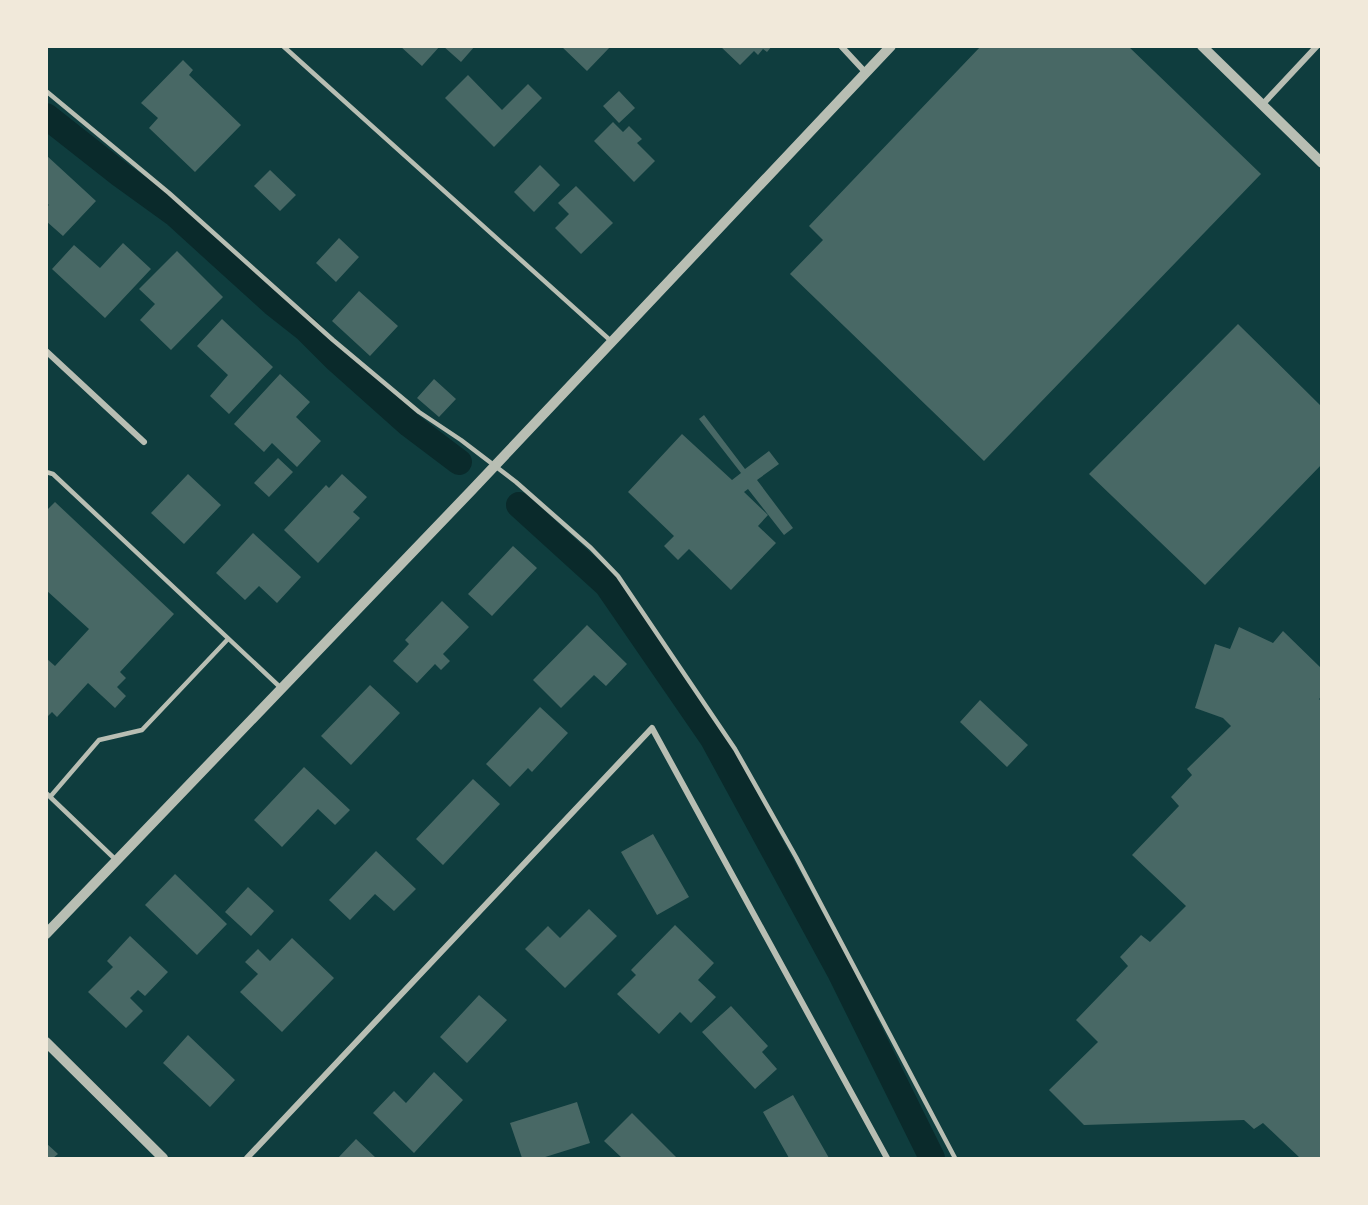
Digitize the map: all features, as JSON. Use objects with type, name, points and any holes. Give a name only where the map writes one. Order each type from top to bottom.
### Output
[{"type":"street","points":[[841,46],[867,73]]},
{"type":"street","points":[[46,934],[471,491],[891,46]]},
{"type":"street","points":[[1202,46],[1322,162]]},
{"type":"street","points":[[1262,105],[1317,46]]},
{"type":"street","points":[[46,351],[144,442]]},
{"type":"street","points":[[247,1158],[652,728],[887,1158]]},
{"type":"street","points":[[46,1042],[163,1158]]},
{"type":"lane","points":[[283,46],[612,341]]},
{"type":"lane","points":[[46,91],[169,193],[333,340],[418,412],[493,466],[542,505],[618,576],[735,749],[796,857],[955,1158]]},
{"type":"lane","points":[[46,472],[53,474],[281,688]]},
{"type":"lane","points":[[117,861],[48,795],[99,740],[142,730],[228,639]]},
{"type":"building","points":[[400,46],[440,46],[422,66]]},
{"type":"building","points":[[443,46],[475,46],[461,62]]},
{"type":"building","points":[[561,46],[611,46],[587,71]]},
{"type":"building","points":[[720,46],[772,46],[767,52],[763,49],[758,55],[754,51],[740,65]]},
{"type":"building","points":[[981,46],[1128,46],[1261,174],[984,461],[790,274],[823,240],[809,226]]},
{"type":"building","points":[[183,60],[193,70],[189,75],[241,125],[195,172],[149,128],[158,118],[141,103]]},
{"type":"building","points":[[468,75],[502,110],[528,84],[542,98],[494,147],[445,98]]},
{"type":"building","points":[[619,91],[635,108],[619,123],[603,106]]},
{"type":"building","points":[[613,122],[623,132],[629,126],[642,139],[637,143],[655,161],[634,182],[594,141]]},
{"type":"building","points":[[46,155],[96,201],[63,236],[46,221],[46,207],[49,205],[46,203]]},
{"type":"building","points":[[540,165],[560,185],[534,212],[514,192]]},
{"type":"building","points":[[270,170],[296,195],[280,211],[254,186]]},
{"type":"building","points":[[576,186],[613,223],[581,254],[555,228],[569,214],[558,203]]},
{"type":"building","points":[[339,238],[359,257],[336,282],[316,263]]},
{"type":"building","points":[[123,243],[151,269],[105,318],[52,269],[74,245],[100,268]]},
{"type":"building","points":[[177,251],[223,297],[171,350],[140,320],[155,304],[139,289]]},
{"type":"building","points":[[359,291],[398,326],[370,356],[332,321]]},
{"type":"building","points":[[222,319],[273,367],[229,414],[210,396],[228,375],[197,346]]},
{"type":"building","points":[[1238,324],[1322,407],[1322,464],[1205,585],[1089,474]]},
{"type":"building","points":[[280,374],[310,402],[296,417],[321,441],[297,467],[272,443],[264,452],[234,424]]},
{"type":"building","points":[[434,379],[456,399],[439,417],[417,398]]},
{"type":"building","points":[[704,415],[745,469],[769,451],[779,464],[757,480],[793,528],[784,535],[748,489],[744,492],[768,515],[758,526],[776,543],[731,590],[689,549],[678,560],[664,546],[674,536],[628,492],[682,434],[732,480],[741,473],[699,419]]},
{"type":"building","points":[[278,458],[293,472],[269,497],[254,483]]},
{"type":"building","points":[[188,474],[221,505],[184,544],[151,513]]},
{"type":"building","points":[[342,474],[367,497],[353,512],[360,518],[318,563],[284,530],[326,485],[329,488]]},
{"type":"building","points":[[55,502],[174,614],[120,672],[126,678],[117,687],[126,696],[115,708],[88,683],[57,717],[52,712],[46,718],[46,658],[55,666],[89,629],[46,590],[46,511]]},
{"type":"building","points":[[253,533],[301,577],[277,603],[259,586],[245,600],[216,573]]},
{"type":"building","points":[[513,546],[537,568],[492,616],[468,594]]},
{"type":"building","points":[[442,601],[469,627],[443,654],[450,661],[441,670],[435,664],[417,683],[393,661],[409,644],[405,640]]},
{"type":"building","points":[[587,625],[627,664],[606,686],[594,675],[561,708],[533,680]]},
{"type":"building","points":[[1239,627],[1273,643],[1283,631],[1322,669],[1322,696],[1319,699],[1322,702],[1322,1158],[1300,1158],[1263,1123],[1254,1129],[1244,1120],[1084,1125],[1049,1090],[1098,1042],[1076,1020],[1128,966],[1120,957],[1141,935],[1150,942],[1186,906],[1132,855],[1179,806],[1171,797],[1192,775],[1187,769],[1231,726],[1223,718],[1195,708],[1215,644],[1230,649]]},
{"type":"building","points":[[370,685],[400,713],[351,765],[321,736]]},
{"type":"building","points":[[980,700],[1028,745],[1007,767],[960,722]]},
{"type":"building","points":[[540,707],[568,733],[532,772],[528,768],[510,787],[486,764]]},
{"type":"building","points":[[304,767],[350,810],[335,825],[318,809],[282,847],[254,820]]},
{"type":"building","points":[[473,779],[500,804],[443,865],[416,839]]},
{"type":"building","points":[[653,834],[689,897],[657,915],[621,852]]},
{"type":"building","points":[[376,851],[416,889],[394,911],[375,894],[350,920],[329,900]]},
{"type":"building","points":[[175,874],[227,924],[197,955],[145,905]]},
{"type":"building","points":[[248,887],[274,911],[251,936],[225,912]]},
{"type":"building","points":[[589,909],[617,936],[565,988],[525,949],[548,926],[560,938]]},
{"type":"building","points":[[675,925],[714,963],[698,980],[716,997],[691,1023],[680,1012],[659,1034],[617,994],[636,975],[631,970]]},
{"type":"building","points":[[130,936],[168,972],[145,996],[138,990],[130,998],[143,1011],[126,1028],[88,992],[113,967],[107,961]]},
{"type":"building","points":[[292,938],[334,978],[282,1032],[240,992],[258,974],[245,962],[258,949],[270,961]]},
{"type":"building","points":[[479,995],[507,1020],[467,1063],[440,1037]]},
{"type":"building","points":[[731,1006],[768,1046],[762,1052],[777,1069],[755,1089],[702,1032]]},
{"type":"building","points":[[188,1035],[235,1080],[210,1107],[163,1063]]},
{"type":"building","points":[[434,1072],[463,1100],[414,1153],[373,1113],[394,1091],[406,1103]]},
{"type":"building","points":[[793,1095],[829,1158],[789,1158],[763,1112]]},
{"type":"building","points":[[577,1102],[590,1143],[542,1158],[522,1158],[510,1123]]},
{"type":"building","points":[[632,1113],[677,1158],[622,1158],[604,1141]]},
{"type":"building","points":[[356,1139],[376,1158],[338,1158]]},
{"type":"building","points":[[46,1143],[58,1154],[53,1158],[46,1158]]},
{"type":"waterway","points":[[46,116],[175,214],[273,303],[306,329],[410,425],[459,462]]},
{"type":"waterway","points":[[519,505],[607,585],[713,739],[840,972],[932,1158]]}]
